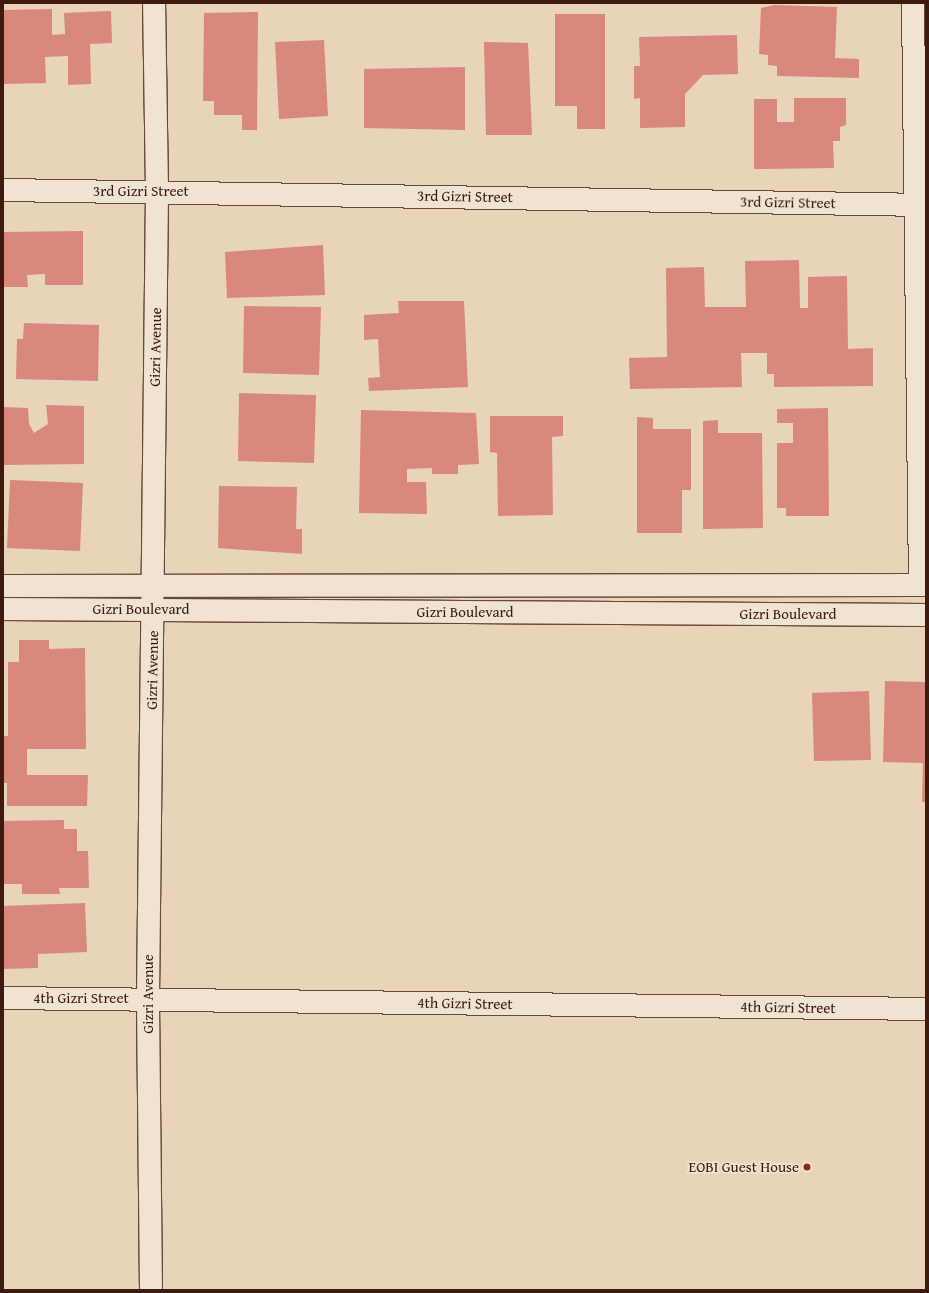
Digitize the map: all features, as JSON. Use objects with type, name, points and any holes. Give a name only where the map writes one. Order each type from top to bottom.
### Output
[{"type":"street","name":"Gizri Avenue","points":[[151,1290],[148,998],[157,190],[154,3]]},
{"type":"street","points":[[913,3],[921,205],[923,584]]},
{"type":"street","name":"3rd Gizri Street","points":[[3,190],[157,190],[921,205]]},
{"type":"street","name":"Gizri Boulevard","points":[[3,586],[153,587],[923,584]]},
{"type":"street","name":"Gizri Boulevard","points":[[3,608],[926,615]]},
{"type":"street","name":"4th Gizri Street","points":[[3,998],[148,998],[926,1009]]},
{"type":"building","points":[[774,5],[837,7],[835,58],[859,59],[859,78],[777,76],[777,66],[768,65],[768,55],[759,54],[761,8]]},
{"type":"building","points":[[52,9],[52,35],[65,34],[64,13],[111,11],[112,43],[90,44],[91,84],[68,85],[68,56],[45,57],[46,83],[3,84],[3,10]]},
{"type":"building","points":[[258,12],[257,130],[242,130],[242,115],[214,115],[214,101],[203,101],[204,13]]},
{"type":"building","points":[[555,14],[605,14],[605,129],[577,129],[577,106],[555,106]]},
{"type":"building","points":[[737,35],[738,74],[703,75],[685,94],[685,127],[640,128],[640,98],[634,99],[634,66],[640,66],[639,37]]},
{"type":"building","points":[[324,40],[328,116],[279,119],[275,42]]},
{"type":"building","points":[[484,42],[528,43],[532,135],[486,135]]},
{"type":"building","points":[[465,67],[465,130],[364,128],[364,69]]},
{"type":"building","points":[[794,98],[846,98],[846,125],[840,127],[840,141],[833,141],[834,168],[754,169],[754,99],[777,99],[777,122],[794,122]]},
{"type":"building","points":[[83,231],[83,285],[45,285],[45,274],[27,275],[28,287],[4,287],[3,232]]},
{"type":"building","points":[[323,245],[325,295],[227,298],[225,252]]},
{"type":"building","points":[[799,260],[800,308],[808,308],[808,277],[847,276],[848,349],[873,348],[873,386],[774,387],[774,374],[767,374],[767,353],[741,353],[742,387],[630,389],[629,358],[667,357],[666,268],[704,267],[705,307],[746,307],[745,261]]},
{"type":"building","points":[[398,301],[464,301],[468,387],[369,391],[368,378],[380,377],[378,339],[364,340],[364,315],[399,313]]},
{"type":"building","points":[[244,306],[321,307],[319,375],[243,373]]},
{"type":"building","points":[[24,323],[99,325],[98,381],[16,379],[17,339],[23,339]]},
{"type":"building","points":[[239,393],[316,395],[314,463],[238,461]]},
{"type":"building","points":[[46,405],[84,406],[84,464],[3,465],[3,407],[28,408],[29,424],[34,433],[48,424]]},
{"type":"building","points":[[828,408],[829,516],[786,516],[786,508],[777,508],[777,443],[793,443],[793,423],[777,423],[777,409]]},
{"type":"building","points":[[361,410],[476,413],[479,464],[458,465],[458,474],[432,474],[432,468],[407,469],[407,482],[426,482],[427,514],[359,513]]},
{"type":"building","points":[[490,416],[563,416],[563,436],[552,437],[553,515],[498,516],[497,453],[490,452]]},
{"type":"building","points":[[637,417],[653,418],[653,429],[691,429],[691,490],[682,490],[682,533],[637,533]]},
{"type":"building","points":[[718,420],[718,433],[762,433],[763,528],[703,529],[703,421]]},
{"type":"building","points":[[10,480],[83,483],[80,551],[7,548]]},
{"type":"building","points":[[219,486],[297,487],[296,529],[302,529],[302,554],[218,548]]},
{"type":"building","points":[[19,640],[49,640],[49,649],[85,648],[86,749],[27,749],[27,775],[88,775],[87,806],[7,806],[7,783],[3,783],[3,736],[8,736],[8,662],[19,662]]},
{"type":"building","points":[[885,681],[926,682],[926,802],[922,802],[923,763],[883,762]]},
{"type":"building","points":[[869,691],[871,760],[814,761],[812,693]]},
{"type":"building","points":[[64,820],[64,829],[77,829],[77,851],[88,851],[89,888],[59,888],[60,894],[22,894],[22,884],[3,884],[3,821]]},
{"type":"building","points":[[85,903],[87,952],[38,954],[38,968],[3,969],[3,906]]},
{"type":"place","name":"EOBI Guest House","points":[[807,1167]]}]
